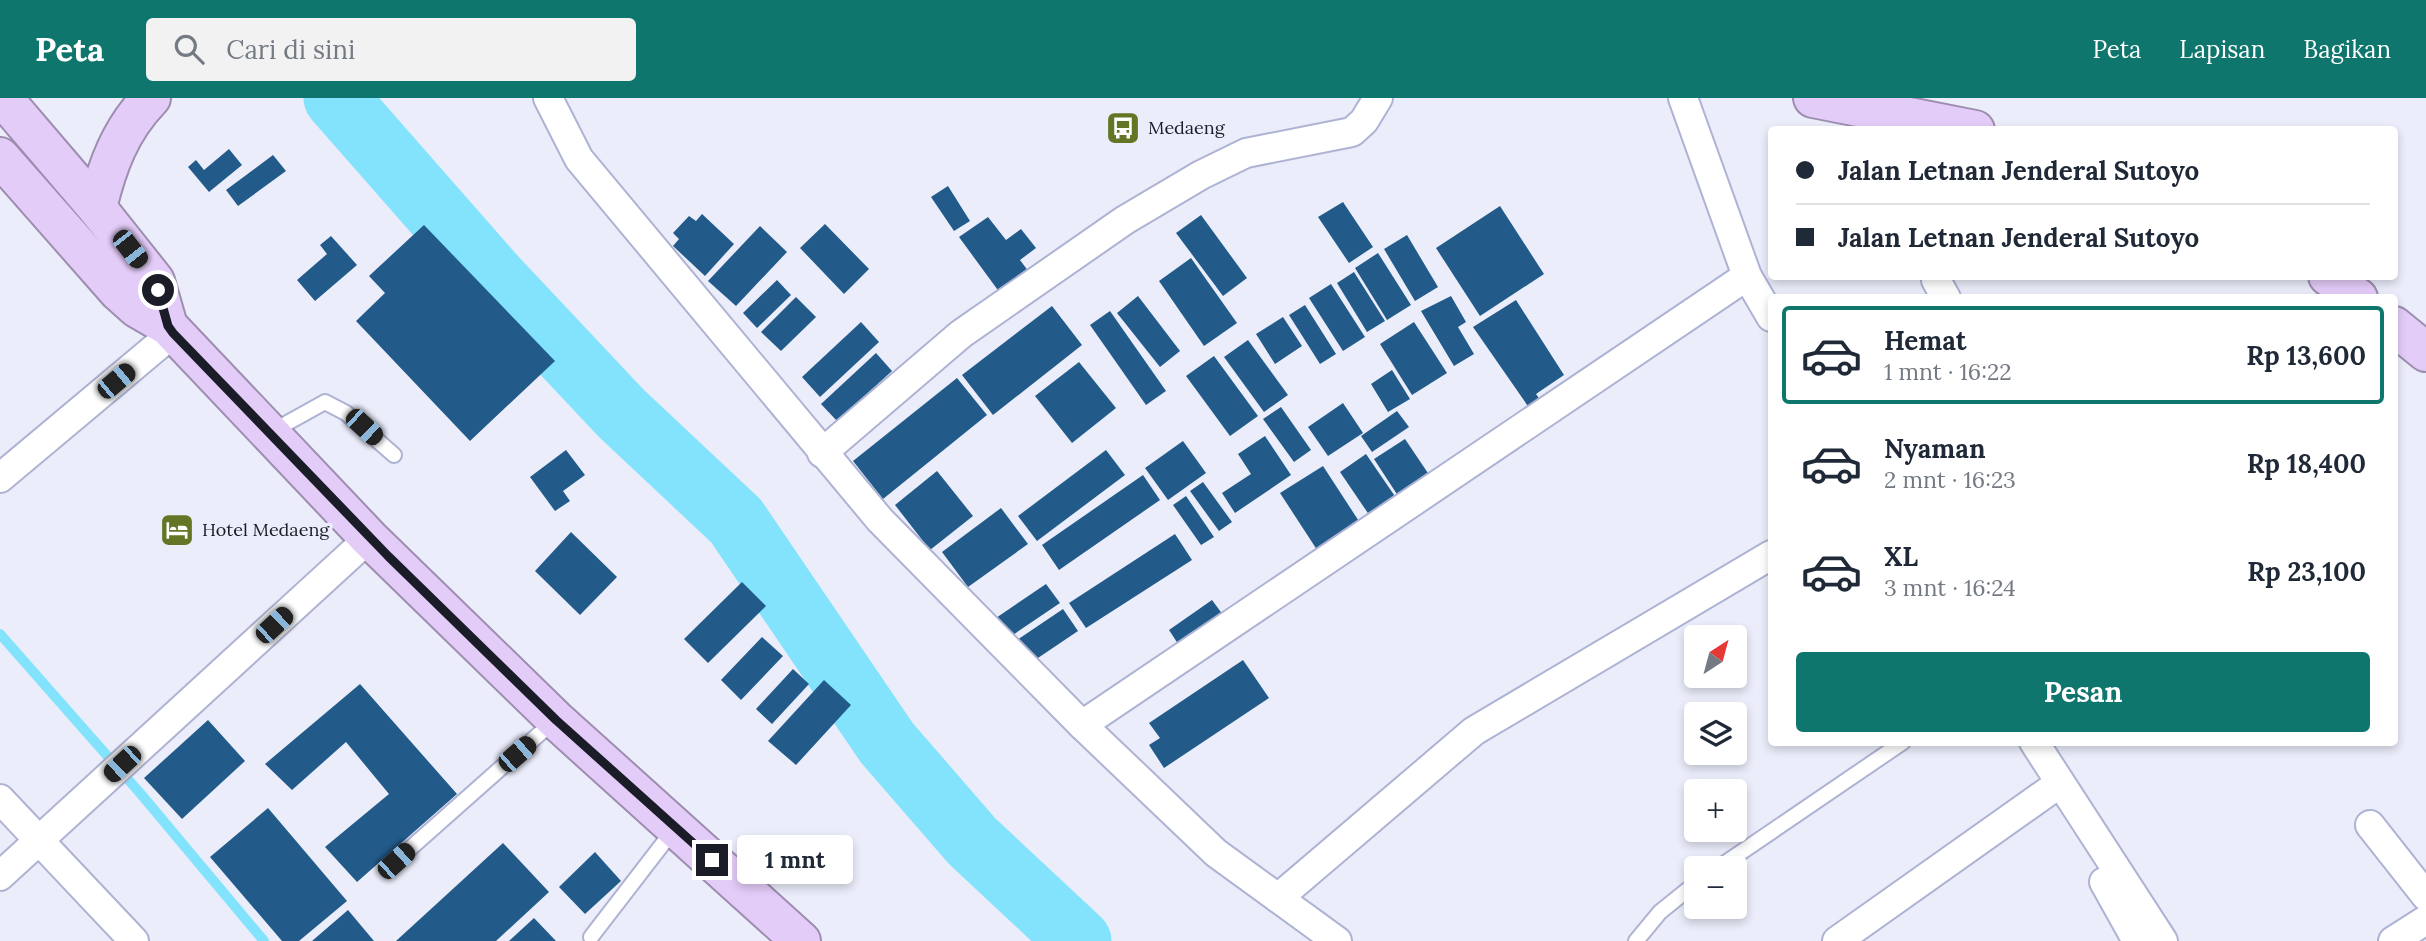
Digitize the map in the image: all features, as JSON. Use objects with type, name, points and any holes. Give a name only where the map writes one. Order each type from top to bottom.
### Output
[{"type":"highway","points":[[3,98],[155,281],[171,330]]},
{"type":"highway","points":[[97,208],[105,174],[118,141],[151,98]]},
{"type":"highway","points":[[1813,98],[1955,126]]},
{"type":"highway","points":[[0,157],[128,301],[171,330],[369,538],[556,720],[802,941]]},
{"type":"highway","points":[[2333,280],[2353,294]]},
{"type":"highway","points":[[2398,329],[2426,352]]},
{"type":"street","points":[[548,98],[579,159],[880,520],[1082,725],[1216,853],[1337,941]]},
{"type":"street","points":[[822,453],[961,334],[1125,220],[1201,175],[1246,153],[1352,132],[1364,121],[1378,98]]},
{"type":"street","points":[[1683,98],[1747,276],[1768,312]]},
{"type":"street","points":[[1082,725],[1747,276]]},
{"type":"street","points":[[0,478],[171,330]]},
{"type":"street","points":[[0,876],[369,538]]},
{"type":"street","points":[[1278,898],[1474,732],[1768,557]]},
{"type":"street","points":[[2046,746],[2060,783],[2163,941]]},
{"type":"street","points":[[1837,941],[2060,783]]},
{"type":"street","points":[[0,799],[134,941]]},
{"type":"street","points":[[2370,825],[2426,896]]},
{"type":"street","points":[[2112,864],[2102,869],[2099,874],[2137,941]]},
{"type":"street","points":[[2393,941],[2426,920]]},
{"type":"lane","points":[[270,432],[325,402],[346,412],[394,455]]},
{"type":"lane","points":[[396,861],[556,720]]},
{"type":"lane","points":[[1736,856],[1897,746]]},
{"type":"lane","points":[[591,937],[676,827]]},
{"type":"lane","points":[[1636,941],[1660,912],[1684,893]]},
{"type":"building","points":[[229,149],[242,165],[209,192],[188,167],[196,160],[204,170]]},
{"type":"building","points":[[273,155],[286,171],[238,206],[226,190]]},
{"type":"building","points":[[948,186],[970,221],[954,231],[931,197]]},
{"type":"building","points":[[1343,202],[1373,247],[1349,263],[1318,217]]},
{"type":"building","points":[[1500,206],[1544,274],[1480,316],[1436,248]]},
{"type":"building","points":[[702,214],[734,244],[705,276],[673,246],[679,239],[673,233],[689,216],[696,221]]},
{"type":"building","points":[[1201,215],[1247,278],[1223,296],[1176,233]]},
{"type":"building","points":[[988,217],[1006,240],[1021,229],[1036,248],[1020,260],[1029,272],[1000,293],[959,237]]},
{"type":"building","points":[[825,224],[869,269],[844,294],[800,248]]},
{"type":"building","points":[[424,225],[555,361],[470,441],[356,321],[385,293],[369,276]]},
{"type":"building","points":[[760,226],[787,252],[736,306],[708,281]]},
{"type":"building","points":[[1407,235],[1438,287],[1415,301],[1384,249]]},
{"type":"building","points":[[331,236],[357,265],[315,301],[297,280],[327,254],[320,245]]},
{"type":"building","points":[[1378,253],[1411,305],[1387,320],[1355,268]]},
{"type":"building","points":[[1191,258],[1237,323],[1204,346],[1159,281]]},
{"type":"building","points":[[1354,272],[1385,321],[1367,332],[1337,283]]},
{"type":"building","points":[[777,280],[791,295],[757,328],[743,313]]},
{"type":"building","points":[[1331,284],[1365,337],[1343,351],[1309,298]]},
{"type":"building","points":[[1138,296],[1180,351],[1160,367],[1117,313]]},
{"type":"building","points":[[1451,296],[1466,322],[1458,327],[1474,354],[1454,366],[1421,311]]},
{"type":"building","points":[[796,297],[816,317],[781,351],[761,332]]},
{"type":"building","points":[[1516,300],[1564,375],[1536,394],[1543,404],[1532,412],[1473,327]]},
{"type":"building","points":[[1305,305],[1336,354],[1320,364],[1289,315]]},
{"type":"building","points":[[1052,306],[1082,345],[993,415],[962,375]]},
{"type":"building","points":[[1110,311],[1166,391],[1146,405],[1090,325]]},
{"type":"building","points":[[1283,317],[1302,346],[1275,364],[1256,334]]},
{"type":"building","points":[[861,322],[879,342],[820,397],[802,377]]},
{"type":"building","points":[[1414,322],[1447,373],[1412,395],[1380,344]]},
{"type":"building","points":[[1248,340],[1288,395],[1264,412],[1224,357]]},
{"type":"building","points":[[876,353],[892,371],[837,421],[821,404]]},
{"type":"building","points":[[1214,356],[1258,416],[1230,436],[1186,376]]},
{"type":"building","points":[[1079,362],[1116,408],[1072,443],[1035,396]]},
{"type":"building","points":[[1392,370],[1410,399],[1388,412],[1371,384]]},
{"type":"building","points":[[957,378],[987,415],[883,499],[853,461]]},
{"type":"building","points":[[1343,403],[1363,433],[1328,456],[1308,427]]},
{"type":"building","points":[[1281,407],[1311,450],[1294,462],[1263,419]]},
{"type":"building","points":[[1397,411],[1409,427],[1372,452],[1361,436]]},
{"type":"building","points":[[1265,436],[1291,475],[1235,513],[1222,493],[1251,474],[1238,454]]},
{"type":"building","points":[[1405,439],[1436,485],[1404,505],[1374,459]]},
{"type":"building","points":[[1183,441],[1206,473],[1168,500],[1145,468]]},
{"type":"building","points":[[566,450],[585,475],[563,491],[570,501],[555,511],[530,477]]},
{"type":"building","points":[[1106,450],[1125,475],[1037,541],[1018,516]]},
{"type":"building","points":[[1366,454],[1403,508],[1376,525],[1340,472]]},
{"type":"building","points":[[1323,466],[1366,532],[1323,559],[1280,493]]},
{"type":"building","points":[[937,471],[973,516],[930,550],[895,505]]},
{"type":"building","points":[[1143,475],[1160,500],[1059,570],[1042,545]]},
{"type":"building","points":[[1203,482],[1232,522],[1219,531],[1190,491]]},
{"type":"building","points":[[1186,496],[1214,537],[1201,545],[1173,505]]},
{"type":"building","points":[[1001,508],[1028,544],[968,587],[942,552]]},
{"type":"building","points":[[571,532],[617,577],[580,615],[535,571]]},
{"type":"building","points":[[1175,534],[1192,560],[1086,628],[1069,603]]},
{"type":"building","points":[[742,582],[766,606],[708,663],[684,639]]},
{"type":"building","points":[[1046,584],[1060,603],[1004,641],[990,622]]},
{"type":"building","points":[[1212,600],[1229,623],[1184,653],[1169,630]]},
{"type":"building","points":[[1063,609],[1078,631],[1032,662],[1017,640]]},
{"type":"building","points":[[762,637],[783,656],[741,700],[721,680]]},
{"type":"building","points":[[1243,660],[1269,698],[1164,768],[1149,745],[1160,738],[1149,723]]},
{"type":"building","points":[[793,669],[809,684],[772,724],[756,709]]},
{"type":"building","points":[[824,680],[851,705],[796,765],[768,741]]},
{"type":"building","points":[[360,684],[457,794],[357,882],[325,847],[389,794],[346,742],[292,790],[265,764]]},
{"type":"building","points":[[208,720],[245,761],[182,819],[144,778]]},
{"type":"building","points":[[268,808],[347,901],[299,941],[282,941],[210,857]]},
{"type":"building","points":[[503,843],[549,892],[496,941],[396,941]]},
{"type":"building","points":[[595,852],[621,881],[585,914],[559,887]]},
{"type":"building","points":[[348,910],[374,941],[312,941]]},
{"type":"building","points":[[534,918],[556,941],[509,941]]},
{"type":"waterway","points":[[336,98],[494,278],[621,413],[736,521],[887,743],[972,841],[1079,941]]},
{"type":"waterway","points":[[0,634],[140,793],[264,941]]},
{"type":"place","name":"Medaeng","points":[[1123,128]]},
{"type":"place","name":"Hotel Medaeng","points":[[177,530]]},
{"type":"route","points":[[158,290],[168,326],[173,333],[369,538],[556,720],[712,860]]}]
